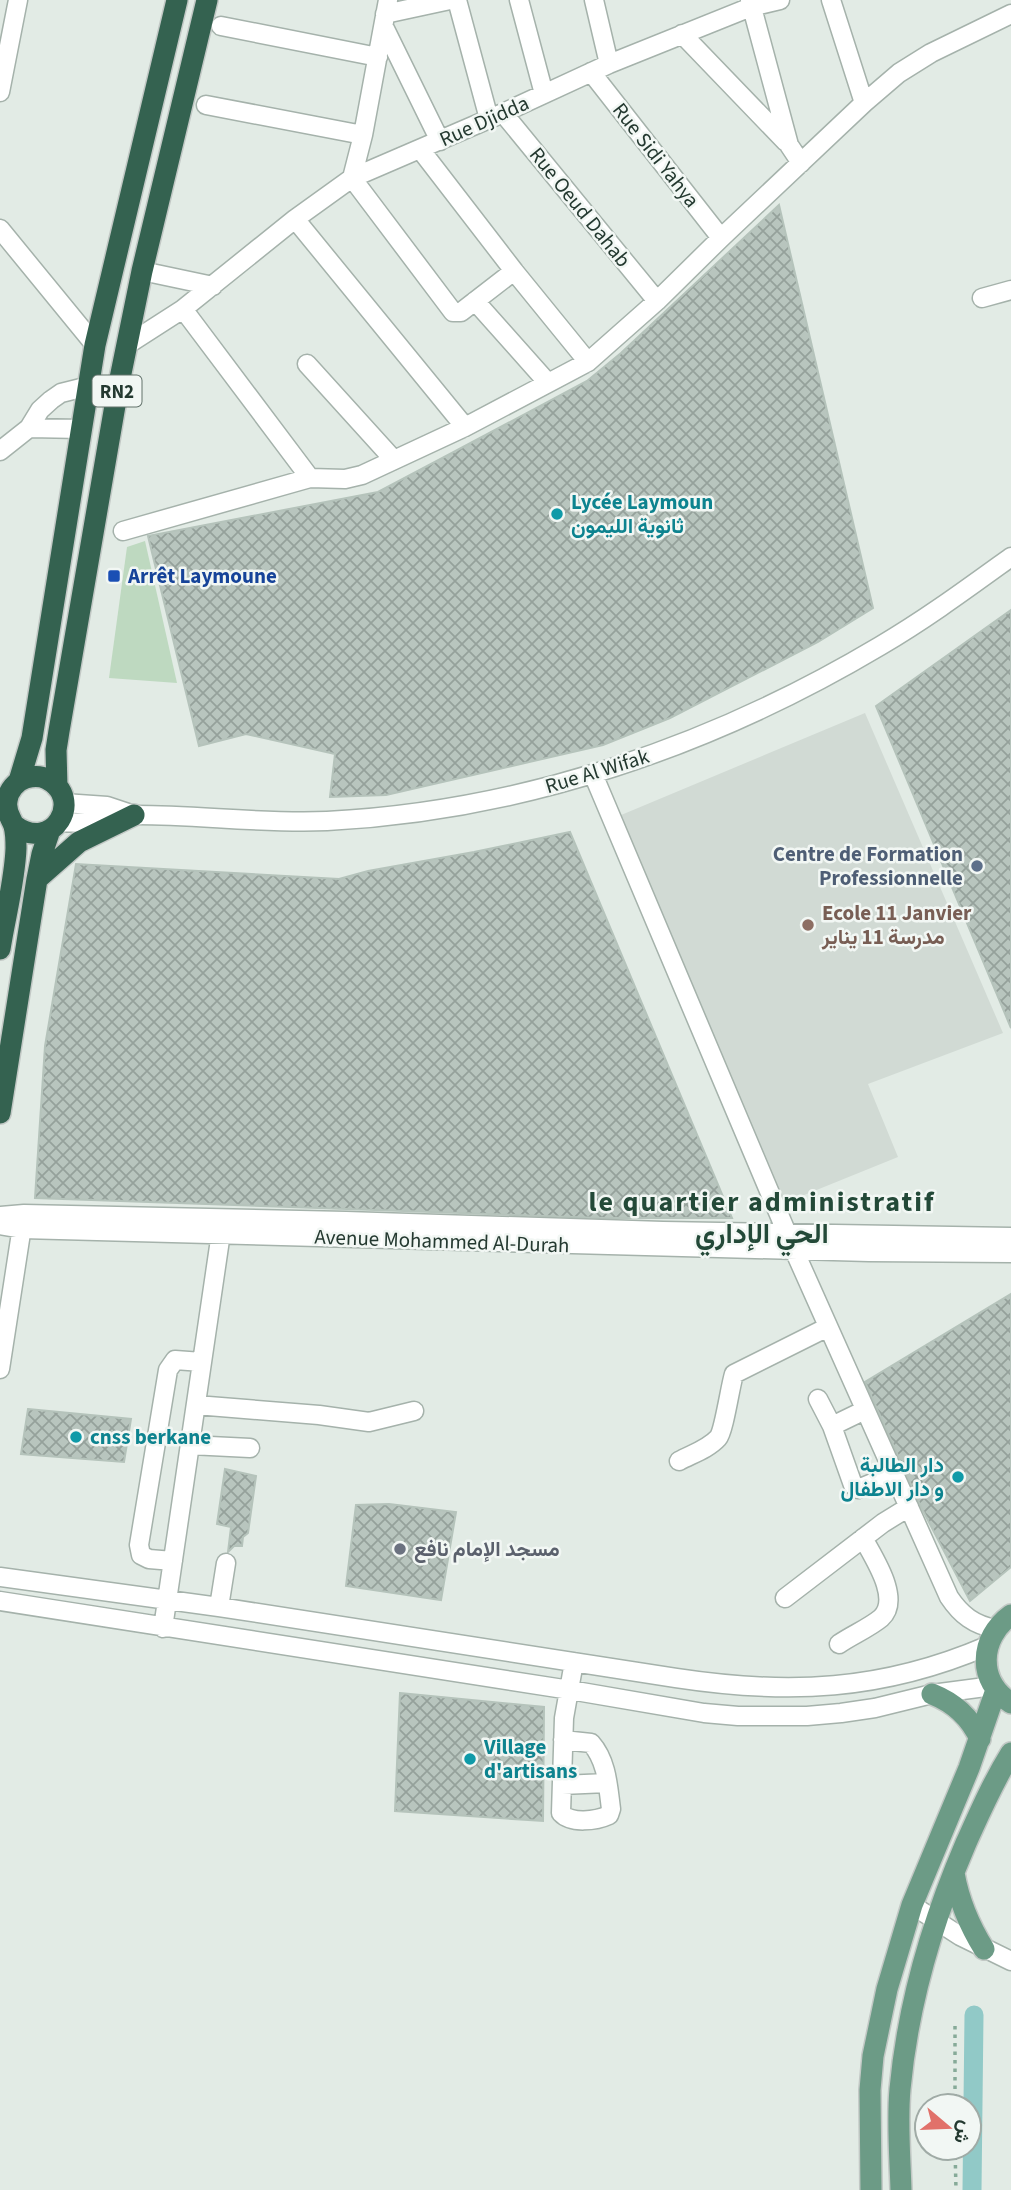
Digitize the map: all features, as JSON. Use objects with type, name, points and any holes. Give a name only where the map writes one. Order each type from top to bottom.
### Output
[{"type":"highway","name":"RN2","points":[[0,949],[16,849],[14,825],[3,802],[19,781],[32,738],[95,345],[177,0]]},
{"type":"highway","name":"RN2","points":[[0,1113],[37,879],[42,854],[57,811],[58,731],[106,451],[142,271],[207,0]]},
{"type":"highway","points":[[14,825],[31,834],[57,811],[43,778],[19,781]]},
{"type":"highway","points":[[37,879],[79,842],[134,815]]},
{"type":"highway","points":[[0,852],[12,875]]},
{"type":"main road","points":[[871,2190],[870,2090],[873,2056],[887,1989],[912,1905],[1000,1693],[986,1667],[998,1630]]},
{"type":"main road","points":[[932,1694],[962,1711],[979,1739]]},
{"type":"main road","points":[[901,2190],[899,2123],[904,2056],[916,1988],[954,1873],[990,1789],[1011,1753]]},
{"type":"main road","points":[[954,1873],[965,1913],[984,1949]]},
{"type":"street","points":[[0,92],[18,0]]},
{"type":"street","points":[[385,14],[450,0]]},
{"type":"street","points":[[457,0],[496,116]]},
{"type":"street","points":[[519,0],[544,94]]},
{"type":"street","points":[[594,0],[609,64]]},
{"type":"street","name":"Rue Djidda","points":[[127,345],[183,309],[295,219],[352,178],[750,4],[780,0]]},
{"type":"street","points":[[831,0],[864,103]]},
{"type":"street","points":[[750,4],[789,145]]},
{"type":"street","points":[[385,14],[363,135],[352,178],[453,312],[461,312],[514,271]]},
{"type":"street","points":[[385,14],[439,141]]},
{"type":"street","points":[[123,531],[310,478],[345,479],[362,475],[465,426],[588,362],[657,301],[864,103],[899,73],[931,53],[1011,14]]},
{"type":"street","points":[[221,26],[378,57]]},
{"type":"street","points":[[682,34],[789,145],[801,163]]},
{"type":"street","name":"Rue Sidi Yahya","points":[[591,72],[721,238]]},
{"type":"street","points":[[206,105],[363,135]]},
{"type":"street","name":"Rue Oeud Dahab","points":[[496,116],[657,301]]},
{"type":"street","points":[[420,149],[588,362]]},
{"type":"street","points":[[295,219],[465,426]]},
{"type":"street","points":[[0,229],[95,345]]},
{"type":"street","points":[[142,271],[213,286]]},
{"type":"street","points":[[982,299],[1011,290]]},
{"type":"street","points":[[475,301],[548,383]]},
{"type":"street","points":[[183,309],[310,478]]},
{"type":"street","points":[[307,364],[394,460]]},
{"type":"street","points":[[0,451],[29,428],[40,410],[51,400],[61,393],[89,386]]},
{"type":"street","points":[[29,428],[82,429]]},
{"type":"street","name":"Rue Al Wifak","points":[[57,811],[78,824],[134,815],[257,821],[325,821],[393,816],[461,806],[527,792],[593,774],[699,736],[803,689],[920,621],[1011,557]]},
{"type":"street","points":[[593,774],[786,1233],[949,1597],[955,1607],[973,1622],[998,1630]]},
{"type":"street","name":"Avenue Mohammed Al-Durah","points":[[0,1216],[23,1222]]},
{"type":"street","points":[[0,1369],[23,1222]]},
{"type":"street","name":"Avenue Mohammed Al-Durah","points":[[0,1226],[23,1222],[222,1227],[794,1250],[1011,1253]]},
{"type":"street","points":[[163,1628],[222,1227]]},
{"type":"street","name":"Avenue Mohammed Al-Durah","points":[[222,1227],[1011,1237]]},
{"type":"street","points":[[679,1461],[706,1448],[720,1436],[734,1374],[828,1327]]},
{"type":"street","points":[[173,1561],[145,1558],[141,1555],[139,1545],[168,1370],[175,1360],[202,1362]]},
{"type":"street","points":[[818,1399],[832,1426],[853,1485],[858,1489],[894,1475]]},
{"type":"street","points":[[196,1405],[369,1422],[414,1411]]},
{"type":"street","points":[[832,1426],[865,1410]]},
{"type":"street","points":[[190,1445],[250,1448]]},
{"type":"street","points":[[785,1598],[883,1522],[909,1507]]},
{"type":"street","points":[[839,1644],[883,1616],[888,1604],[889,1593],[863,1538]]},
{"type":"street","points":[[219,1607],[226,1563]]},
{"type":"street","points":[[0,1577],[219,1607],[723,1685],[783,1689],[854,1684],[932,1667],[998,1630]]},
{"type":"street","points":[[1,1602],[704,1713],[773,1717],[841,1713],[932,1694],[1000,1693]]},
{"type":"street","points":[[564,1740],[591,1743],[597,1750],[604,1766],[611,1809],[609,1815],[578,1820],[566,1819],[561,1814],[564,1718],[574,1662]]},
{"type":"street","points":[[562,1785],[607,1783]]},
{"type":"street","points":[[912,1905],[984,1949],[1011,1961]]},
{"type":"path","points":[[955,2025],[955,2092]]},
{"type":"path","points":[[955,2162],[956,2190]]},
{"type":"shaded area","name":"Ecole 11 Janvier مدرسة 11 يناير","points":[[865,713],[1003,1033],[868,1084],[898,1157],[782,1204],[614,818]]},
{"type":"green space","points":[[145,541],[177,683],[109,678],[127,547]]},
{"type":"building","name":"Lycée Laymoun ثانوية الليمون","points":[[779,205],[873,608],[818,642],[670,718],[603,745],[386,795],[330,797],[335,754],[246,734],[199,746],[148,536],[378,492],[587,381],[621,353]]},
{"type":"building","name":"Centre de Formation Professionnelle","points":[[1011,610],[1011,1028],[876,706]]},
{"type":"building","points":[[570,832],[732,1218],[600,1218],[35,1198],[45,1046],[76,864],[339,879]]},
{"type":"building","name":"دار الطالبة و دار الاطفال","points":[[1011,1294],[1011,1567],[970,1601],[920,1505],[865,1382]]},
{"type":"building","name":"cnss berkane","points":[[28,1409],[131,1419],[124,1462],[21,1454]]},
{"type":"building","points":[[225,1469],[256,1476],[248,1533],[243,1537],[242,1546],[234,1546],[228,1552],[231,1527],[217,1524]]},
{"type":"building","name":"مسجد الإمام نافع","points":[[389,1504],[456,1512],[441,1600],[346,1586],[356,1505]]},
{"type":"building","name":"Village d'artisans","points":[[400,1693],[544,1707],[543,1821],[395,1811]]},
{"type":"waterway","points":[[972,2190],[974,2015]]},
{"type":"place","name":"Lycée Laymoun ثانوية الليمون","points":[[557,514]]},
{"type":"place","name":"Arrêt Laymoune","points":[[114,576]]},
{"type":"place","name":"Centre de Formation Professionnelle","points":[[977,866]]},
{"type":"place","name":"Ecole 11 Janvier مدرسة 11 يناير","points":[[808,925]]},
{"type":"place","name":"cnss berkane","points":[[76,1437]]},
{"type":"place","name":"دار الطالبة و دار الاطفال","points":[[958,1477]]},
{"type":"place","name":"مسجد الإمام نافع","points":[[400,1549]]},
{"type":"place","name":"Village d'artisans","points":[[470,1759]]},
{"type":"district","name":"le quartier administratif الحي الإداري","points":[[762,1217]]}]
